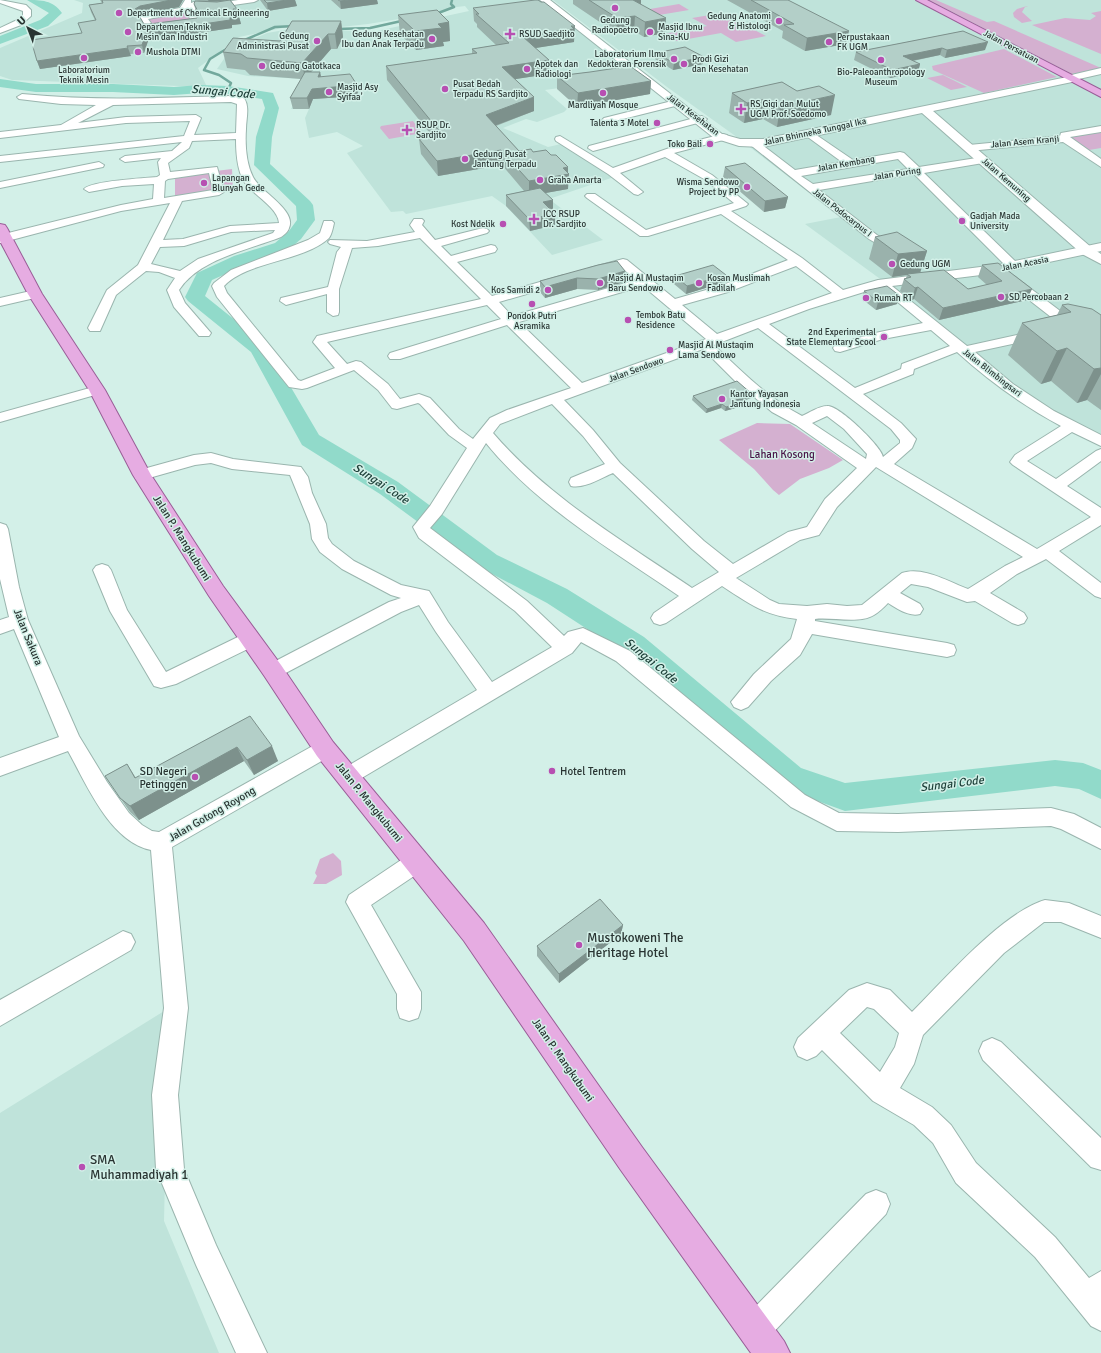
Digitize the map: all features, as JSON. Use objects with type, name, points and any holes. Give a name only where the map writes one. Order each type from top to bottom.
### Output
[{"type":"main road","name":"Jalan Persatuan","points":[[920,0],[1101,94]]},
{"type":"main road","name":"Jalan P. Mangkubumi","points":[[1,235],[35,294],[97,390],[142,475],[249,640],[273,670],[325,749],[418,861],[474,932],[631,1158],[772,1353]]},
{"type":"street","points":[[190,2],[204,7],[254,0]]},
{"type":"street","name":"Jalan Kesehatan","points":[[544,0],[553,4],[695,116],[718,136],[723,137]]},
{"type":"street","points":[[0,1],[23,7],[27,10],[27,16],[18,23],[0,31]]},
{"type":"street","points":[[190,2],[190,12],[196,22],[151,29],[143,17],[183,10],[190,2]]},
{"type":"street","name":"Jalan Bhinneka Tunggal Ika","points":[[723,137],[734,142],[753,143],[883,118],[1071,79],[1101,71]]},
{"type":"street","name":"Jalan Kesehatan","points":[[657,86],[676,103],[695,116]]},
{"type":"street","points":[[22,97],[61,101],[112,102],[237,99],[242,102],[241,136],[248,179],[261,194],[286,217],[286,225],[277,235],[202,262],[182,276],[173,290],[179,304],[204,333]]},
{"type":"street","points":[[65,126],[102,105],[112,102]]},
{"type":"street","points":[[606,120],[676,103]]},
{"type":"street","points":[[118,145],[118,132],[132,109]]},
{"type":"street","name":"Jalan Kemuning","points":[[925,109],[1087,251],[1101,260]]},
{"type":"street","points":[[592,148],[695,116]]},
{"type":"street","points":[[0,135],[65,126],[126,120],[196,118],[185,146],[163,162],[158,203]]},
{"type":"street","name":"Jalan Asem Kranji","points":[[969,148],[1065,139],[1065,135],[1101,129]]},
{"type":"street","points":[[809,133],[852,164]]},
{"type":"street","points":[[0,159],[188,138],[241,136]]},
{"type":"street","points":[[612,172],[679,148],[723,137]]},
{"type":"street","points":[[560,139],[612,172],[638,192]]},
{"type":"street","points":[[1065,139],[1101,164]]},
{"type":"street","name":"Jalan Podocarpus I","points":[[753,143],[873,237],[910,260]]},
{"type":"street","points":[[591,196],[644,234],[742,204],[708,177],[666,153]]},
{"type":"street","points":[[124,159],[172,154]]},
{"type":"street","name":"Jalan Kembang","points":[[792,174],[900,155],[917,170]]},
{"type":"street","name":"Jalan Puring","points":[[810,188],[983,160]]},
{"type":"street","points":[[0,184],[99,165]]},
{"type":"street","points":[[1,235],[121,208],[219,192],[213,169],[89,189]]},
{"type":"street","points":[[917,170],[1013,266]]},
{"type":"street","points":[[95,328],[111,293],[143,267],[172,216],[176,199]]},
{"type":"street","points":[[724,210],[798,261],[841,294]]},
{"type":"street","points":[[418,221],[416,225],[423,234],[489,301],[580,389]]},
{"type":"street","points":[[328,223],[325,235],[321,238],[235,273],[225,279],[218,286],[221,294],[294,384],[302,385],[356,365],[383,387],[397,404],[419,398],[425,401],[454,432],[475,446]]},
{"type":"street","points":[[157,244],[184,242],[230,229],[286,225]]},
{"type":"street","points":[[433,244],[483,231]]},
{"type":"street","points":[[334,242],[347,246],[361,246],[423,234]]},
{"type":"street","points":[[249,246],[268,260]]},
{"type":"street","points":[[333,312],[333,289],[342,264],[343,252],[347,246]]},
{"type":"street","name":"Jalan Acasia","points":[[897,287],[935,276],[997,269],[1101,247]]},
{"type":"street","points":[[449,260],[491,249]]},
{"type":"street","points":[[673,304],[724,289],[798,261]]},
{"type":"street","points":[[344,369],[320,342],[322,339],[489,301],[576,275],[623,263],[644,282],[673,304],[711,342],[740,378],[777,409],[940,497],[968,517],[1042,554],[1101,592]]},
{"type":"street","points":[[143,267],[161,269],[182,276]]},
{"type":"street","points":[[922,268],[935,276]]},
{"type":"street","points":[[997,269],[1101,349]]},
{"type":"street","points":[[396,356],[510,320],[644,282]]},
{"type":"street","name":"Jalan Sendowo","points":[[565,648],[521,606],[425,534],[421,528],[436,510],[475,446],[496,421],[512,413],[760,323],[841,294],[878,284]]},
{"type":"street","name":"Jalan Blimbingsari","points":[[878,284],[897,287],[934,325],[1012,390],[1071,426],[1101,441]]},
{"type":"street","points":[[286,301],[333,289]]},
{"type":"street","points":[[0,302],[35,294]]},
{"type":"street","points":[[660,618],[692,596],[794,536],[813,531],[831,503],[875,463],[907,445],[908,439],[896,426],[760,323]]},
{"type":"street","points":[[840,348],[880,336],[934,325]]},
{"type":"street","points":[[852,394],[908,371],[907,366],[961,349],[1053,331],[1101,330]]},
{"type":"street","points":[[0,418],[97,390]]},
{"type":"street","points":[[554,398],[588,433],[615,466],[698,545],[727,575],[764,605],[806,619],[947,650]]},
{"type":"street","points":[[801,422],[828,410],[842,420],[875,452],[875,463]]},
{"type":"street","points":[[806,619],[827,611],[847,613],[867,611],[908,577],[931,581],[967,596],[976,593],[1011,570],[1042,554],[1101,517],[1057,486],[1024,467],[1018,460],[1071,426]]},
{"type":"street","points":[[486,434],[506,458],[569,512],[692,596]]},
{"type":"street","points":[[1057,486],[1101,454]]},
{"type":"street","points":[[142,475],[194,460],[212,458],[232,464],[295,471],[300,477],[304,493],[318,524],[320,539],[326,548],[348,565],[397,591],[423,596],[442,627],[490,693]]},
{"type":"street","points":[[577,482],[615,466]]},
{"type":"street","name":"Jalan Sakura","points":[[0,529],[10,587],[19,620],[71,741]]},
{"type":"street","points":[[102,570],[120,611],[161,681],[169,679],[249,640]]},
{"type":"street","points":[[976,593],[1018,618]]},
{"type":"street","points":[[888,595],[914,610]]},
{"type":"street","points":[[273,670],[395,607],[423,596]]},
{"type":"street","points":[[741,702],[764,676],[795,651],[802,640],[806,619]]},
{"type":"street","points":[[0,627],[19,620]]},
{"type":"street","points":[[348,776],[565,648],[574,637],[583,635],[623,656],[798,801],[838,822],[898,823],[1051,817],[1066,821],[1101,839]]},
{"type":"street","points":[[0,767],[71,741]]},
{"type":"street","name":"Jalan Gotong Royong","points":[[71,741],[76,745],[104,796],[127,826],[150,841],[161,842],[325,749]]},
{"type":"street","points":[[161,842],[176,1008],[165,1096],[170,1170],[206,1255],[252,1353]]},
{"type":"street","points":[[409,1009],[408,992],[357,902],[418,861]]},
{"type":"street","points":[[882,1092],[899,1067],[910,1044],[912,1029],[996,945],[1037,913],[1045,910],[1056,910],[1101,927]]},
{"type":"street","points":[[0,1014],[124,942]]},
{"type":"street","points":[[912,1029],[881,999],[867,995],[858,999],[815,1040],[882,1092],[923,1116],[942,1134],[966,1173],[1045,1247],[1096,1301]]},
{"type":"street","points":[[992,1051],[1101,1157]]},
{"type":"street","points":[[755,1329],[876,1204]]},
{"type":"shaded area","name":"RSUP Dr. Sardjito","points":[[74,0],[540,0],[637,77],[545,90],[567,109],[564,112],[537,122],[526,119],[503,128],[548,147],[561,144],[614,177],[549,199],[603,240],[552,255],[506,206],[492,196],[406,214],[403,211],[391,212],[347,153],[363,146],[337,132],[309,138],[305,118],[309,109],[291,109],[306,83],[304,79],[248,76],[217,69],[228,53],[236,47],[267,33],[296,28],[372,32],[469,11],[465,6],[449,8],[436,13],[368,24],[341,27],[287,27],[239,37],[198,68],[207,87],[12,80],[0,76],[0,48],[82,13],[83,3]]},
{"type":"shaded area","name":"Gadjah Mada University","points":[[553,0],[1101,0],[1101,439],[1017,391],[898,292],[805,224],[841,217]]},
{"type":"shaded area","name":"SMA Muhammadiyah 1","points":[[169,1008],[164,1221],[219,1353],[0,1353],[0,1113]]},
{"type":"green space","points":[[929,0],[936,0],[987,22],[994,21],[1101,68],[1072,74]]},
{"type":"green space","points":[[679,4],[689,10],[659,15],[650,9]]},
{"type":"green space","points":[[1028,6],[1025,7],[1022,12],[1032,21],[1022,23],[1014,17],[1013,13],[1017,9]]},
{"type":"green space","points":[[186,11],[194,21],[153,27],[147,16]]},
{"type":"green space","points":[[1101,11],[1101,54],[1032,25],[1065,18],[1090,20],[1096,16],[1091,13]]},
{"type":"green space","points":[[722,13],[766,36],[736,42],[721,33],[677,41],[664,34],[707,26],[692,18]]},
{"type":"green space","points":[[1004,49],[1057,77],[984,93],[933,70],[932,66]]},
{"type":"green space","points":[[943,75],[967,87],[951,90],[927,78]]},
{"type":"green space","points":[[413,121],[422,133],[389,139],[380,128],[381,126]]},
{"type":"green space","points":[[1101,131],[1101,148],[1089,150],[1066,136]]},
{"type":"green space","name":"Lapangan Blunyah Gede","points":[[232,169],[233,190],[175,198],[175,176]]},
{"type":"green space","name":"Lahan Kosong","points":[[757,423],[790,424],[843,460],[829,468],[800,479],[779,495],[754,469],[719,440]]},
{"type":"green space","points":[[333,853],[341,861],[342,875],[326,884],[313,884],[317,876],[315,873],[320,859]]},
{"type":"building","points":[[102,0],[171,0],[140,6],[135,9],[144,24],[197,18],[199,13],[194,4],[195,1],[217,2],[230,0],[237,9],[233,9],[239,16],[230,17],[230,20],[183,27],[182,25],[147,30],[142,45],[127,46],[128,48],[37,61],[31,40],[82,33],[78,23],[96,20],[89,5],[103,3]]},
{"type":"building","points":[[264,0],[287,0],[267,3]]},
{"type":"building","points":[[535,0],[544,2],[575,26],[571,26],[574,29],[522,36],[549,60],[502,67],[534,97],[486,115],[519,151],[531,149],[533,152],[546,150],[551,155],[556,155],[568,167],[563,168],[569,174],[529,181],[501,150],[437,161],[419,139],[437,136],[436,134],[441,133],[386,66],[477,53],[472,49],[509,43],[476,14],[479,14],[473,8]]},
{"type":"building","points":[[589,0],[633,0],[666,18],[645,22],[635,16],[617,18]]},
{"type":"building","points":[[751,0],[788,0],[849,31],[807,38],[784,25],[794,24]]},
{"type":"building","points":[[437,10],[449,22],[438,24],[442,28],[415,31],[398,15]]},
{"type":"building","points":[[292,21],[341,21],[335,34],[328,34],[302,63],[247,58],[241,54],[223,52],[233,38],[280,41]]},
{"type":"building","points":[[963,31],[988,42],[947,50],[942,48],[903,56],[920,64],[892,70],[856,52]]},
{"type":"building","points":[[685,47],[704,57],[674,63],[656,53]]},
{"type":"building","points":[[630,66],[651,81],[578,93],[557,76],[590,72]]},
{"type":"building","points":[[305,72],[320,72],[318,77],[350,74],[357,85],[312,89],[307,98],[290,98]]},
{"type":"building","points":[[782,82],[797,91],[819,86],[835,95],[780,107],[766,99],[747,103],[732,93]]},
{"type":"building","points":[[745,163],[788,197],[765,201],[725,167]]},
{"type":"building","points":[[540,188],[553,200],[543,202],[555,214],[529,219],[506,195]]},
{"type":"building","points":[[897,232],[927,251],[898,254],[875,237]]},
{"type":"building","points":[[617,261],[625,271],[598,279],[577,278],[545,287],[540,281],[598,265]]},
{"type":"building","points":[[998,263],[1032,289],[943,308],[918,287],[915,288],[904,279],[911,277],[907,274],[944,270],[968,289],[1002,281],[982,265]]},
{"type":"building","points":[[713,265],[726,275],[687,286],[675,276]]},
{"type":"building","points":[[887,286],[900,296],[878,302],[864,291]]},
{"type":"building","points":[[1068,304],[1092,309],[1101,315],[1101,368],[1094,369],[1067,348],[1057,351],[1022,323],[1071,312],[1062,305]]},
{"type":"building","name":"Kantor Yayasan Jantung Indonesia","points":[[737,381],[752,394],[736,400],[740,403],[726,407],[722,404],[707,409],[693,396]]},
{"type":"building","points":[[250,716],[272,746],[247,760],[237,747],[130,806],[120,798],[105,776],[127,764],[135,778]]},
{"type":"building","name":"Mustokoweni The Heritage Hotel","points":[[600,899],[623,925],[559,974],[537,946]]},
{"type":"waterway","name":"Sungai Code","points":[[0,40],[44,23],[56,13],[48,6],[33,0]]},
{"type":"waterway","points":[[433,15],[454,7],[451,4],[452,0]]},
{"type":"waterway","points":[[337,29],[370,28],[406,20]]},
{"type":"waterway","points":[[240,42],[275,27],[295,26]]},
{"type":"waterway","points":[[228,90],[231,83],[219,75],[204,70],[210,59],[231,46]]},
{"type":"waterway","name":"Sungai Code","points":[[0,83],[36,88],[113,88],[174,91],[200,89],[228,90],[268,96],[272,108],[264,137],[262,165],[304,205],[306,220],[295,235],[281,247],[241,260],[204,277],[195,297],[259,349],[310,440],[389,488],[488,561],[557,596],[634,645],[790,778],[845,797],[1055,773],[1083,776],[1101,785]]},
{"type":"place","name":"Gedung Radiopoetro","points":[[615,8]]},
{"type":"place","name":"Department of Chemical Engineering","points":[[119,13]]},
{"type":"place","name":"Gedung Anatomi & Histologi","points":[[779,21]]},
{"type":"place","name":"Departemen Teknik Mesin dan Industri","points":[[128,32]]},
{"type":"place","name":"Masjid Ibnu Sina-KU","points":[[650,32]]},
{"type":"place","name":"RSUD Saedjito","points":[[510,34]]},
{"type":"place","name":"Gedung Kesehatan Ibu dan Anak Terpadu","points":[[432,39]]},
{"type":"place","name":"Gedung Administrasi Pusat","points":[[317,41]]},
{"type":"place","name":"Perpustakaan FK UGM","points":[[829,42]]},
{"type":"place","name":"Mushola DTMI","points":[[138,52]]},
{"type":"place","name":"Laboratorium Teknik Mesin","points":[[84,58]]},
{"type":"place","name":"Laboratorium Ilmu Kedokteran Forensik","points":[[674,59]]},
{"type":"place","name":"Bio-Paleoanthropology Museum","points":[[881,60]]},
{"type":"place","name":"Prodi Gizi dan Kesehatan","points":[[684,64]]},
{"type":"place","name":"Gedung Gatotkaca","points":[[262,66]]},
{"type":"place","name":"Apotek dan Radiologi","points":[[527,69]]},
{"type":"place","name":"Pusat Bedah Terpadu RS Sardjito","points":[[445,89]]},
{"type":"place","name":"Masjid Asy Syifaa'","points":[[329,92]]},
{"type":"place","name":"Mardliyah Mosque","points":[[603,93]]},
{"type":"place","name":"RS Gigi dan Mulut UGM Prof. Soedomo","points":[[741,109]]},
{"type":"place","name":"Talenta 3 Motel","points":[[657,123]]},
{"type":"place","name":"RSUP Dr. Sardjito","points":[[407,130]]},
{"type":"place","name":"Toko Bali","points":[[710,144]]},
{"type":"place","name":"Gedung Pusat Jantung Terpadu","points":[[465,159]]},
{"type":"place","name":"Graha Amarta","points":[[540,180]]},
{"type":"place","name":"Lapangan Blunyah Gede","points":[[204,183]]},
{"type":"place","name":"Wisma Sendowo Project by PP","points":[[747,187]]},
{"type":"place","name":"ICC RSUP Dr. Sardjito","points":[[534,219]]},
{"type":"place","name":"Gadjah Mada University","points":[[962,221]]},
{"type":"place","name":"Kost Ndelik","points":[[503,224]]},
{"type":"place","name":"Gedung UGM","points":[[892,264]]},
{"type":"place","name":"Masjid Al Mustaqim Baru Sendowo","points":[[600,283]]},
{"type":"place","name":"Kosan Muslimah Fadilah","points":[[699,283]]},
{"type":"place","name":"Kos Samidi 2","points":[[548,290]]},
{"type":"place","name":"SD Percobaan 2","points":[[1001,297]]},
{"type":"place","name":"Rumah RT","points":[[866,298]]},
{"type":"place","name":"Pondok Putri Asramika","points":[[532,304]]},
{"type":"place","name":"Tembok Batu Residence","points":[[628,320]]},
{"type":"place","name":"2nd Experimental State Elementary Scool","points":[[884,337]]},
{"type":"place","name":"Masjid Al Mustaqim Lama Sendowo","points":[[670,350]]},
{"type":"place","name":"Kantor Yayasan Jantung Indonesia","points":[[722,399]]},
{"type":"place","name":"Hotel Tentrem","points":[[552,771]]},
{"type":"place","name":"SD Negeri Petinggen","points":[[195,777]]},
{"type":"place","name":"Mustokoweni The Heritage Hotel","points":[[579,945]]},
{"type":"place","name":"SMA Muhammadiyah 1","points":[[82,1167]]}]
